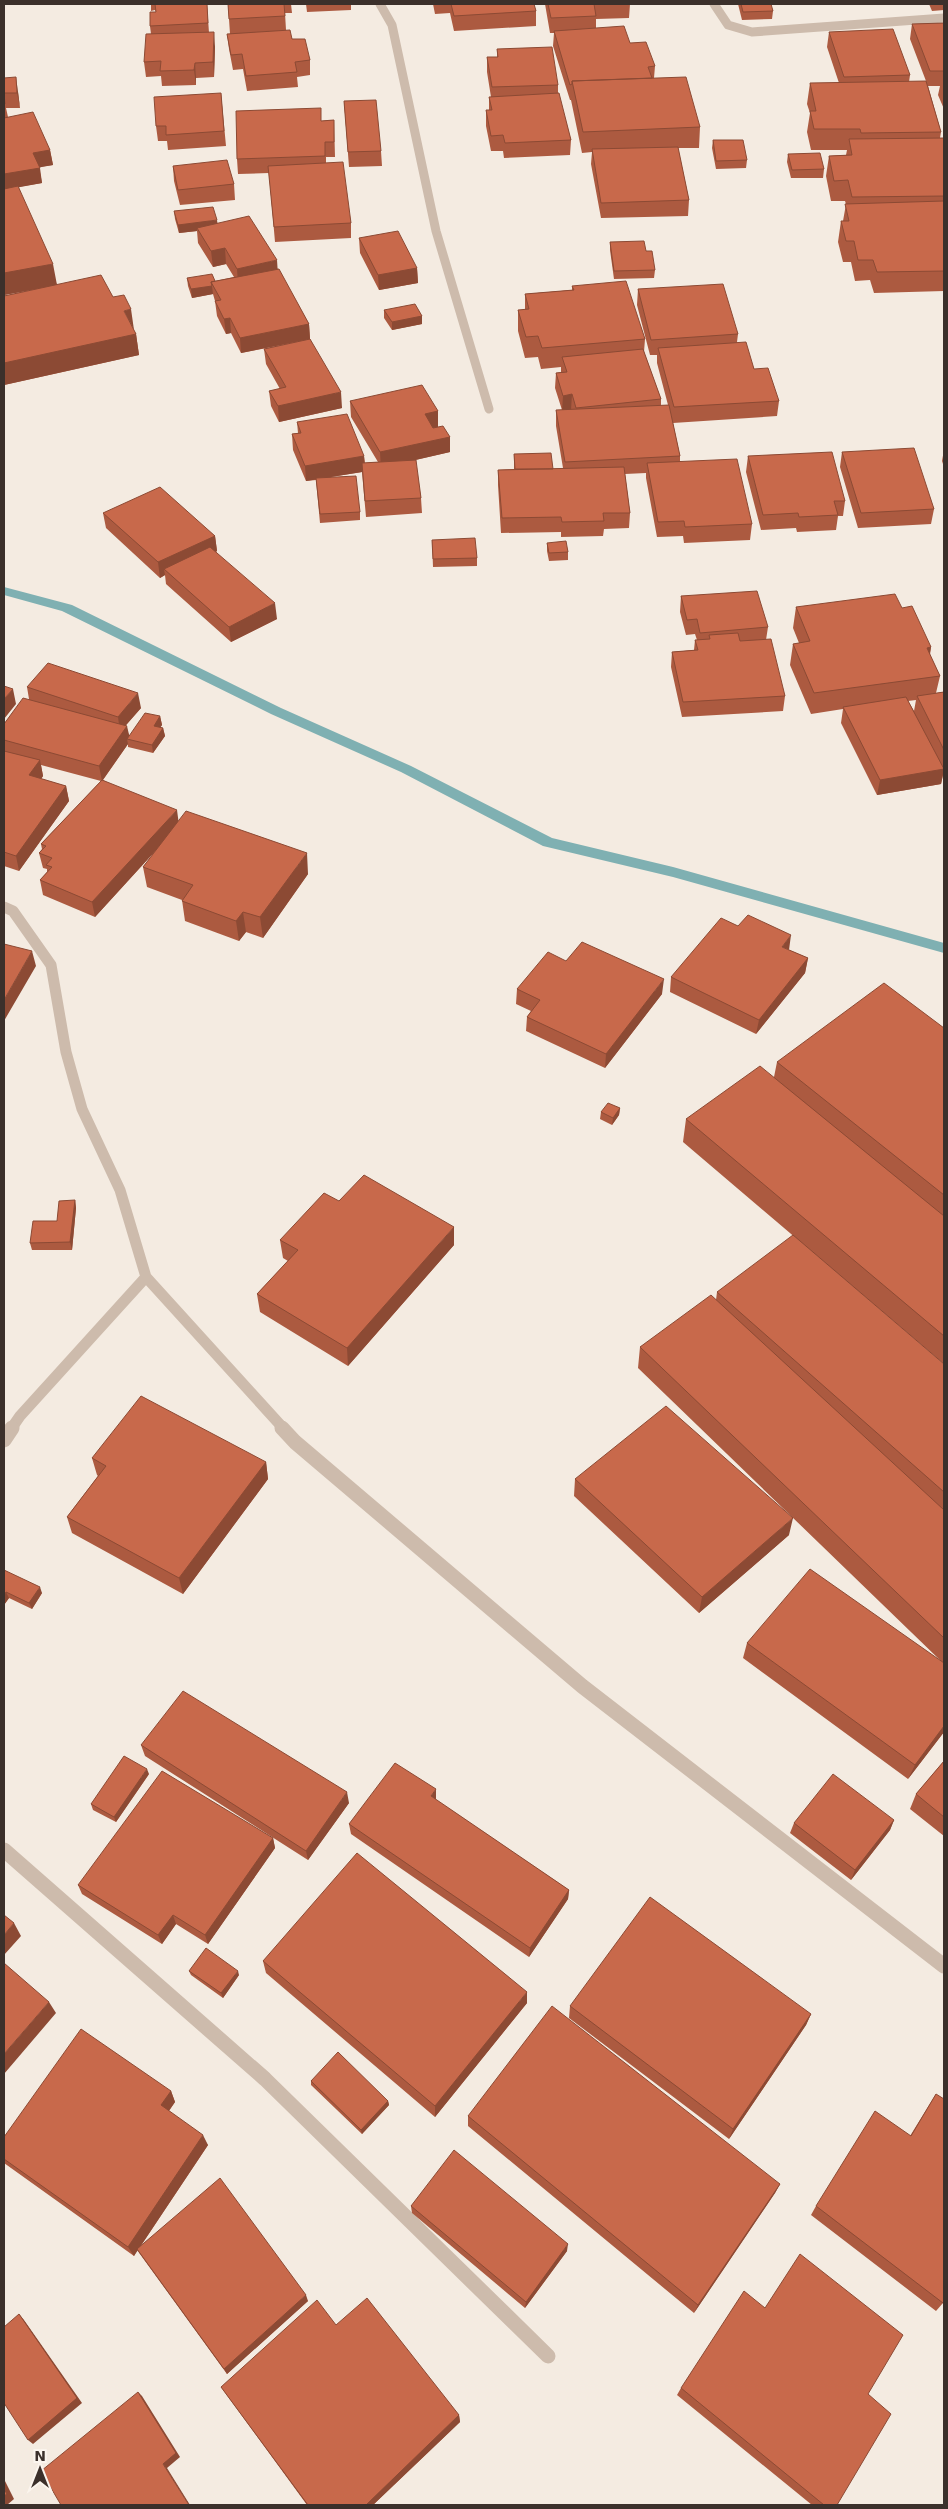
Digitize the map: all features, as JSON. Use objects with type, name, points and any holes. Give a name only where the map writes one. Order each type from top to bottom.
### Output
[{"type":"street","points":[[380,4],[392,25],[436,231],[488,409]]},
{"type":"street","points":[[714,4],[722,21],[729,28],[752,32],[944,18]]},
{"type":"street","points":[[4,906],[13,911],[51,965],[66,1052],[82,1109],[120,1190],[146,1277],[295,1442],[582,1686],[944,1966]]},
{"type":"street","points":[[4,1440],[20,1416],[146,1277]]},
{"type":"street","points":[[4,1850],[265,2079],[548,2356]]},
{"type":"building","points":[[155,4],[207,4],[208,23],[150,26],[150,12],[156,12]]},
{"type":"building","points":[[228,4],[284,4],[285,16],[229,19]]},
{"type":"building","points":[[451,4],[534,4],[536,11],[454,16]]},
{"type":"building","points":[[548,4],[594,4],[596,16],[551,18]]},
{"type":"building","points":[[741,4],[771,4],[773,11],[743,12]]},
{"type":"building","points":[[944,23],[944,71],[930,71],[912,24]]},
{"type":"building","points":[[624,26],[630,43],[646,42],[655,66],[648,67],[652,78],[572,81],[570,85],[554,31]]},
{"type":"building","points":[[893,29],[910,75],[844,77],[829,32]]},
{"type":"building","points":[[290,30],[292,39],[305,39],[310,60],[295,62],[297,72],[246,76],[242,54],[231,55],[227,34]]},
{"type":"building","points":[[214,32],[213,62],[195,63],[194,70],[160,71],[161,61],[144,62],[146,34]]},
{"type":"building","points":[[552,47],[558,85],[492,87],[487,57],[498,57],[497,49]]},
{"type":"building","points":[[16,77],[17,93],[4,93],[4,78]]},
{"type":"building","points":[[686,77],[700,127],[583,132],[572,81]]},
{"type":"building","points":[[926,81],[941,132],[861,133],[860,129],[814,129],[810,111],[816,111],[810,83]]},
{"type":"building","points":[[221,93],[224,131],[166,135],[166,126],[156,126],[154,97]]},
{"type":"building","points":[[559,93],[571,140],[505,143],[503,135],[491,136],[486,110],[492,110],[489,97]]},
{"type":"building","points":[[376,100],[381,151],[348,152],[344,101]]},
{"type":"building","points":[[321,108],[321,121],[334,120],[334,142],[325,142],[325,156],[237,159],[236,111]]},
{"type":"building","points":[[33,112],[50,150],[33,153],[40,168],[4,174],[4,118]]},
{"type":"building","points":[[944,138],[944,196],[852,197],[848,180],[834,181],[829,156],[852,155],[849,139]]},
{"type":"building","points":[[713,140],[743,140],[747,160],[716,161]]},
{"type":"building","points":[[678,147],[689,200],[601,203],[592,149]]},
{"type":"building","points":[[820,153],[824,169],[792,170],[788,154]]},
{"type":"building","points":[[227,160],[234,184],[178,190],[173,166]]},
{"type":"building","points":[[343,162],[351,223],[274,227],[268,166]]},
{"type":"building","points":[[18,186],[53,264],[4,273],[4,189]]},
{"type":"building","points":[[944,201],[944,271],[877,272],[873,260],[858,260],[854,241],[846,241],[841,221],[849,221],[845,204]]},
{"type":"building","points":[[213,207],[217,220],[178,225],[174,211]]},
{"type":"building","points":[[249,216],[277,260],[237,269],[225,248],[211,251],[197,228]]},
{"type":"building","points":[[398,231],[417,268],[378,275],[359,238]]},
{"type":"building","points":[[644,241],[646,251],[652,251],[655,270],[614,271],[610,242]]},
{"type":"building","points":[[279,269],[309,324],[240,338],[230,318],[224,319],[215,301],[221,300],[211,282]]},
{"type":"building","points":[[212,274],[215,281],[211,282],[212,286],[191,289],[187,278]]},
{"type":"building","points":[[101,275],[113,297],[124,295],[131,309],[124,311],[136,334],[4,363],[4,296]]},
{"type":"building","points":[[626,281],[645,339],[542,348],[538,336],[526,337],[518,310],[529,309],[525,294],[574,290],[572,286]]},
{"type":"building","points":[[723,284],[738,334],[651,340],[638,289]]},
{"type":"building","points":[[415,304],[422,316],[392,322],[384,310]]},
{"type":"building","points":[[310,339],[341,392],[278,406],[269,391],[286,387],[264,349]]},
{"type":"building","points":[[746,342],[754,369],[768,368],[779,401],[674,407],[658,348]]},
{"type":"building","points":[[643,349],[661,399],[576,408],[572,394],[563,396],[556,373],[567,372],[562,357]]},
{"type":"building","points":[[422,385],[438,411],[425,414],[433,428],[443,426],[450,437],[380,452],[350,401]]},
{"type":"building","points":[[669,405],[680,456],[565,462],[556,410]]},
{"type":"building","points":[[347,414],[364,456],[305,466],[292,434],[301,433],[297,422]]},
{"type":"building","points":[[914,448],[934,509],[861,513],[842,452]]},
{"type":"building","points":[[832,452],[845,501],[834,501],[838,515],[799,517],[798,513],[763,515],[748,456]]},
{"type":"building","points":[[551,453],[553,469],[515,469],[514,454]]},
{"type":"building","points":[[737,459],[752,524],[685,527],[684,521],[658,522],[647,463]]},
{"type":"building","points":[[416,460],[421,498],[365,501],[362,463]]},
{"type":"building","points":[[624,467],[630,513],[603,513],[604,521],[562,522],[561,517],[502,518],[498,470]]},
{"type":"building","points":[[356,476],[360,512],[320,514],[316,478]]},
{"type":"building","points":[[160,487],[215,536],[158,562],[103,513]]},
{"type":"building","points":[[475,538],[477,558],[433,559],[432,540]]},
{"type":"building","points":[[566,541],[568,552],[549,553],[547,543]]},
{"type":"building","points":[[210,547],[275,603],[229,627],[164,569]]},
{"type":"building","points":[[757,591],[768,627],[700,633],[697,619],[687,620],[681,596]]},
{"type":"building","points":[[895,594],[902,608],[912,606],[931,647],[927,648],[940,676],[814,693],[793,644],[810,641],[796,607]]},
{"type":"building","points":[[738,633],[740,641],[771,639],[785,696],[683,702],[672,652],[698,650],[695,640],[710,639],[709,635]]},
{"type":"building","points":[[48,663],[138,693],[118,717],[27,687]]},
{"type":"building","points":[[4,686],[13,689],[4,699]]},
{"type":"building","points":[[944,692],[944,750],[917,696]]},
{"type":"building","points":[[906,697],[944,769],[880,780],[843,707]]},
{"type":"building","points":[[23,698],[127,726],[99,766],[4,740],[4,724]]},
{"type":"building","points":[[145,713],[160,716],[154,726],[163,728],[152,745],[127,739]]},
{"type":"building","points":[[4,751],[40,760],[29,775],[66,786],[16,856],[4,852]]},
{"type":"building","points":[[102,780],[177,810],[92,902],[40,880],[52,867],[46,865],[52,858],[39,853],[46,846],[41,844]]},
{"type":"building","points":[[186,811],[307,853],[260,917],[243,912],[236,921],[182,901],[193,885],[143,867]]},
{"type":"building","points":[[748,915],[791,935],[782,947],[808,958],[759,1020],[671,977],[721,918],[738,926]]},
{"type":"building","points":[[582,942],[664,979],[606,1054],[527,1017],[540,1000],[517,989],[548,952],[566,961]]},
{"type":"building","points":[[4,944],[32,951],[4,1000]]},
{"type":"building","points":[[884,983],[944,1028],[944,1195],[777,1062]]},
{"type":"building","points":[[760,1066],[944,1216],[944,1336],[686,1119]]},
{"type":"building","points":[[608,1103],[620,1108],[613,1118],[601,1112]]},
{"type":"building","points":[[364,1175],[454,1227],[347,1348],[257,1294],[298,1250],[280,1240],[324,1193],[339,1201]]},
{"type":"building","points":[[75,1200],[70,1242],[30,1243],[33,1221],[57,1221],[59,1201]]},
{"type":"building","points":[[793,1235],[944,1364],[944,1492],[717,1292]]},
{"type":"building","points":[[711,1295],[944,1510],[944,1638],[640,1347]]},
{"type":"building","points":[[141,1396],[266,1462],[179,1578],[67,1517],[106,1466],[92,1458]]},
{"type":"building","points":[[666,1406],[793,1518],[702,1597],[575,1479]]},
{"type":"building","points":[[810,1569],[944,1663],[944,1726],[915,1765],[747,1643]]},
{"type":"building","points":[[4,1570],[40,1587],[29,1603],[6,1592],[4,1596]]},
{"type":"building","points":[[183,1691],[347,1792],[306,1851],[141,1745]]},
{"type":"building","points":[[124,1756],[147,1769],[114,1817],[91,1804]]},
{"type":"building","points":[[944,1761],[944,1817],[916,1794]]},
{"type":"building","points":[[395,1763],[436,1789],[431,1796],[569,1890],[530,1948],[349,1824]]},
{"type":"building","points":[[162,1771],[273,1838],[205,1935],[173,1915],[158,1935],[78,1885]]},
{"type":"building","points":[[833,1774],[894,1820],[855,1870],[794,1823]]},
{"type":"building","points":[[357,1853],[527,1992],[435,2106],[263,1961]]},
{"type":"building","points":[[650,1897],[811,2014],[733,2129],[570,2006]]},
{"type":"building","points":[[4,1915],[14,1923],[4,1935]]},
{"type":"building","points":[[206,1948],[238,1971],[221,1993],[189,1971]]},
{"type":"building","points":[[4,1963],[49,2002],[4,2054]]},
{"type":"building","points":[[552,2006],[780,2184],[698,2305],[468,2116]]},
{"type":"building","points":[[81,2029],[171,2091],[161,2105],[203,2135],[128,2247],[4,2159],[4,2137]]},
{"type":"building","points":[[338,2052],[388,2101],[361,2130],[311,2081]]},
{"type":"building","points":[[936,2094],[944,2099],[943,2303],[816,2206],[875,2111],[911,2136]]},
{"type":"building","points":[[454,2150],[568,2244],[526,2302],[411,2206]]},
{"type":"building","points":[[220,2178],[306,2295],[224,2369],[137,2249]]},
{"type":"building","points":[[800,2254],[903,2335],[868,2394],[891,2414],[837,2505],[824,2505],[681,2388],[744,2291],[765,2308]]},
{"type":"building","points":[[367,2298],[459,2415],[366,2505],[308,2505],[221,2387],[317,2300],[336,2325]]},
{"type":"building","points":[[19,2314],[77,2398],[28,2440],[4,2403],[4,2327]]},
{"type":"building","points":[[138,2392],[176,2453],[163,2464],[189,2505],[61,2505],[41,2471]]},
{"type":"waterway","points":[[4,591],[67,608],[276,711],[406,769],[548,842],[673,872],[944,948]]}]
